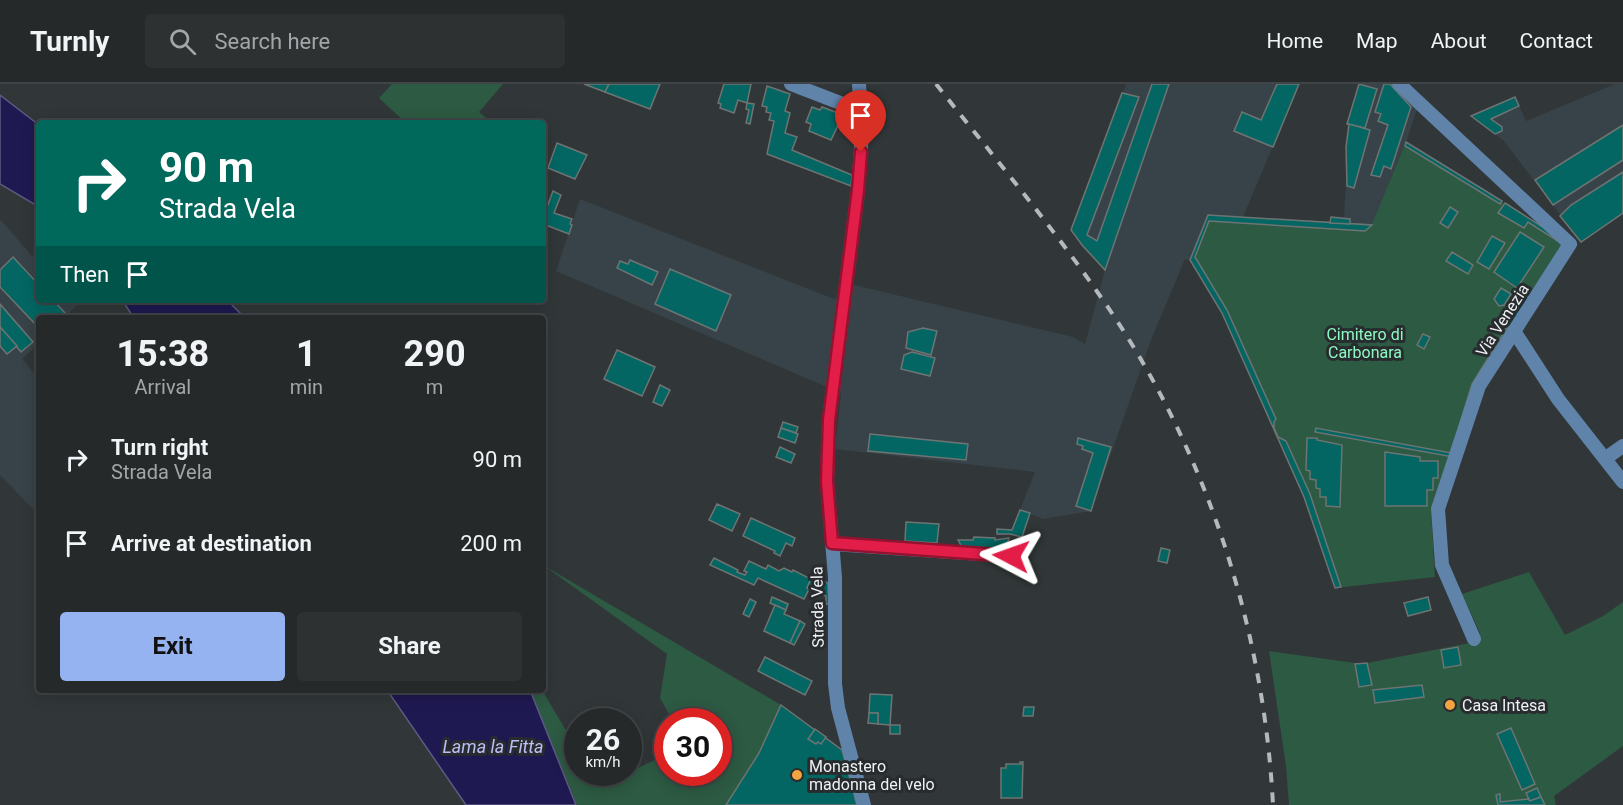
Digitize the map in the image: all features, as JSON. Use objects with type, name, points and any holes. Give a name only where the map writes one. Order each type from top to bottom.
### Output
[{"type":"street","points":[[791,84],[861,111]]},
{"type":"street","name":"Strada Vela","points":[[859,84],[861,111],[858,190],[829,420],[827,481],[835,577],[835,684],[841,719],[864,805]]},
{"type":"street","name":"Via Venezia","points":[[1400,84],[1570,244],[1479,386],[1438,509],[1443,565],[1474,639]]},
{"type":"street","points":[[1514,331],[1558,399],[1623,482]]},
{"type":"street","points":[[1606,458],[1623,446]]},
{"type":"street","points":[[832,543],[1011,556]]},
{"type":"shaded area","points":[[1126,84],[1299,84],[1243,217],[1208,215],[1190,260],[1185,259],[1151,340],[1091,511],[1043,519],[1020,510],[1035,472],[835,449],[841,393],[556,271],[580,199],[834,299],[854,285],[1073,337],[1085,344],[1105,270],[1071,230]]},
{"type":"shaded area","points":[[1360,84],[1392,84],[1417,109],[1372,225],[1350,224],[1350,219],[1344,218],[1349,124]]},
{"type":"shaded area","points":[[1615,84],[1623,84],[1623,213],[1581,242],[1503,140],[1471,116],[1515,97],[1526,121]]},
{"type":"shaded area","points":[[0,219],[32,256],[36,253],[36,303],[79,303],[67,315],[36,315],[36,346],[22,359],[36,375],[36,512],[0,475]]},
{"type":"green space","points":[[392,84],[503,84],[479,112],[488,120],[403,120],[379,98]]},
{"type":"green space","name":"Cimitero di Carbonara","points":[[1406,142],[1566,242],[1517,318],[1453,457],[1431,511],[1435,577],[1335,588],[1304,497],[1222,313],[1190,260],[1208,215],[1372,224]]},
{"type":"green space","points":[[546,567],[781,705],[842,750],[857,805],[577,805],[569,786],[642,786],[642,766],[654,760],[654,786],[732,786],[732,708],[666,708],[660,698],[667,654]]},
{"type":"green space","name":"Casa Intesa","points":[[1529,572],[1565,635],[1603,616],[1623,602],[1623,746],[1554,796],[1556,805],[1289,805],[1286,766],[1269,651],[1362,664],[1475,642],[1480,633],[1462,594]]},
{"type":"green space","points":[[531,693],[544,693],[564,727],[564,773]]},
{"type":"water","points":[[0,95],[36,123],[36,205],[0,184]]},
{"type":"water","points":[[124,303],[230,303],[242,315],[132,315]]},
{"type":"water","name":"Lama la Fitta","points":[[389,693],[531,693],[564,775],[564,786],[568,786],[576,805],[466,805]]},
{"type":"building","points":[[584,84],[609,84],[605,92]]},
{"type":"building","points":[[609,84],[660,84],[650,109],[605,92]]},
{"type":"building","points":[[724,84],[751,84],[747,103],[738,100],[734,113],[720,108],[721,104],[718,103]]},
{"type":"building","points":[[1152,84],[1169,84],[1105,270],[1071,230],[1122,93],[1139,97],[1087,235],[1097,241]]},
{"type":"building","points":[[1277,84],[1299,84],[1273,147],[1234,131],[1242,112],[1261,120]]},
{"type":"building","points":[[1359,84],[1377,89],[1365,128],[1347,124]]},
{"type":"building","points":[[1384,84],[1390,84],[1411,107],[1391,169],[1384,166],[1380,177],[1371,175],[1388,125],[1378,121],[1381,114],[1375,112]]},
{"type":"building","points":[[767,86],[790,94],[785,111],[790,113],[785,133],[797,137],[792,150],[852,175],[851,186],[767,154],[774,121],[769,120],[771,113],[766,112],[767,107],[762,106]]},
{"type":"building","points":[[1515,97],[1519,106],[1491,119],[1502,127],[1502,131],[1495,134],[1471,116]]},
{"type":"building","points":[[747,103],[754,104],[750,124],[746,123],[749,110],[746,109]]},
{"type":"building","points":[[812,107],[820,110],[822,107],[843,115],[831,140],[809,131],[811,124],[806,122]]},
{"type":"building","points":[[1349,124],[1370,130],[1354,188],[1347,186],[1346,147]]},
{"type":"building","points":[[1623,125],[1623,160],[1553,205],[1535,180]]},
{"type":"building","points":[[1406,142],[1502,201],[1500,204],[1405,146]]},
{"type":"building","points":[[557,143],[587,155],[575,179],[548,168]]},
{"type":"building","points":[[1623,172],[1623,213],[1581,242],[1560,216],[1571,205]]},
{"type":"building","points":[[553,191],[561,195],[554,213],[572,219],[569,234],[546,225],[546,210]]},
{"type":"building","points":[[1505,203],[1566,242],[1564,245],[1528,222],[1524,228],[1498,213]]},
{"type":"building","points":[[1450,207],[1458,212],[1448,228],[1440,223]]},
{"type":"building","points":[[1208,215],[1372,225],[1365,231],[1209,221],[1195,257],[1227,310],[1276,419],[1274,428],[1278,437],[1286,441],[1310,494],[1341,587],[1335,588],[1304,497],[1222,313],[1190,260]]},
{"type":"building","points":[[1331,217],[1350,219],[1350,224],[1330,223]]},
{"type":"building","points":[[1520,232],[1544,247],[1517,288],[1494,272]]},
{"type":"building","points":[[1492,236],[1505,243],[1489,269],[1477,262]]},
{"type":"building","points":[[1452,252],[1473,265],[1468,274],[1446,261]]},
{"type":"building","points":[[13,257],[36,282],[36,303],[56,303],[65,313],[63,315],[36,315],[36,325],[0,287],[0,270]]},
{"type":"building","points":[[630,260],[658,272],[652,285],[617,268],[620,261],[628,264]]},
{"type":"building","points":[[670,269],[731,295],[716,331],[655,304]]},
{"type":"building","points":[[1501,288],[1511,294],[1504,305],[1499,306],[1494,299]]},
{"type":"building","points":[[1522,293],[1529,298],[1475,384],[1453,457],[1315,432],[1316,428],[1451,453],[1472,384],[1508,326],[1508,321],[1518,305],[1515,304],[1516,300]]},
{"type":"building","points":[[0,304],[33,342],[21,352],[0,327]]},
{"type":"building","points":[[0,327],[17,346],[7,354],[0,346]]},
{"type":"building","points":[[923,328],[937,331],[931,355],[906,348],[908,332]]},
{"type":"building","points":[[1423,334],[1430,337],[1424,349],[1417,345]]},
{"type":"building","points":[[617,350],[655,367],[642,396],[604,379]]},
{"type":"building","points":[[912,352],[935,358],[930,376],[901,369],[904,355]]},
{"type":"building","points":[[660,385],[670,390],[662,406],[653,402]]},
{"type":"building","points":[[783,422],[798,427],[796,433],[781,428]]},
{"type":"building","points":[[781,428],[798,434],[795,443],[778,437]]},
{"type":"building","points":[[870,434],[968,444],[966,460],[868,451]]},
{"type":"building","points":[[1078,438],[1111,447],[1091,511],[1076,506],[1093,453],[1082,449],[1083,446],[1077,444]]},
{"type":"building","points":[[1307,438],[1317,438],[1317,440],[1342,445],[1340,507],[1326,506],[1326,497],[1320,497],[1320,489],[1316,488],[1316,480],[1310,479],[1310,471],[1306,470]]},
{"type":"building","points":[[780,447],[795,454],[791,463],[776,457]]},
{"type":"building","points":[[1385,452],[1420,457],[1420,461],[1438,461],[1438,478],[1433,478],[1433,490],[1427,490],[1427,506],[1385,506]]},
{"type":"building","points":[[717,504],[740,514],[732,531],[709,520]]},
{"type":"building","points":[[1020,510],[1030,513],[1022,537],[997,534],[997,529],[1012,530]]},
{"type":"building","points":[[751,518],[795,538],[792,546],[786,543],[780,556],[774,553],[775,551],[743,536]]},
{"type":"building","points":[[906,522],[939,524],[937,543],[905,541]]},
{"type":"building","points":[[974,537],[995,538],[995,540],[1009,538],[1006,549],[962,547],[958,540],[973,540]]},
{"type":"building","points":[[1161,548],[1170,550],[1167,563],[1158,561]]},
{"type":"building","points":[[714,558],[745,575],[747,572],[744,571],[749,561],[766,569],[768,565],[779,571],[784,568],[792,572],[793,570],[811,579],[807,588],[809,589],[804,599],[758,578],[754,585],[710,565]]},
{"type":"building","points":[[812,576],[828,583],[829,604],[826,604],[826,596],[807,588]]},
{"type":"building","points":[[772,597],[788,604],[786,610],[770,603]]},
{"type":"building","points":[[1428,597],[1431,610],[1408,616],[1404,603]]},
{"type":"building","points":[[750,599],[756,602],[749,617],[743,614]]},
{"type":"building","points":[[775,605],[786,610],[784,614],[800,621],[790,643],[764,631]]},
{"type":"building","points":[[800,621],[805,624],[794,645],[790,643]]},
{"type":"building","points":[[1458,647],[1461,665],[1444,668],[1441,650]]},
{"type":"building","points":[[765,657],[812,681],[805,695],[758,671]]},
{"type":"building","points":[[1367,663],[1372,685],[1359,687],[1355,664]]},
{"type":"building","points":[[1422,685],[1424,697],[1375,703],[1373,690]]},
{"type":"building","points":[[870,694],[892,695],[890,725],[878,724],[878,713],[869,713]]},
{"type":"building","name":"Monastero madonna del velo","points":[[781,705],[842,750],[857,805],[726,805],[759,753]]},
{"type":"building","points":[[1024,707],[1034,707],[1033,716],[1023,716]]},
{"type":"building","points":[[869,713],[878,713],[878,724],[868,723]]},
{"type":"building","points":[[890,725],[900,725],[900,734],[890,734]]},
{"type":"building","points":[[1511,728],[1535,784],[1522,790],[1497,734]]},
{"type":"building","points":[[815,729],[826,737],[821,744],[808,739]]},
{"type":"building","points":[[1020,762],[1023,762],[1022,798],[1001,798],[1001,768],[1006,768],[1006,764],[1021,764]]},
{"type":"building","points":[[1537,788],[1541,797],[1530,801],[1526,793]]},
{"type":"building","points":[[1500,794],[1500,802],[1528,799],[1530,801],[1541,797],[1545,805],[1498,805],[1496,795]]},
{"type":"railway","points":[[936,84],[1065,247],[1105,303],[1141,359],[1173,418],[1224,542],[1243,607],[1257,672],[1267,739],[1273,805]]},
{"type":"place","name":"Casa Intesa","points":[[1450,705]]},
{"type":"place","name":"Monastero madonna del velo","points":[[797,775]]},
{"type":"route","points":[[861,152],[829,420],[827,481],[832,543],[1011,556]]}]
